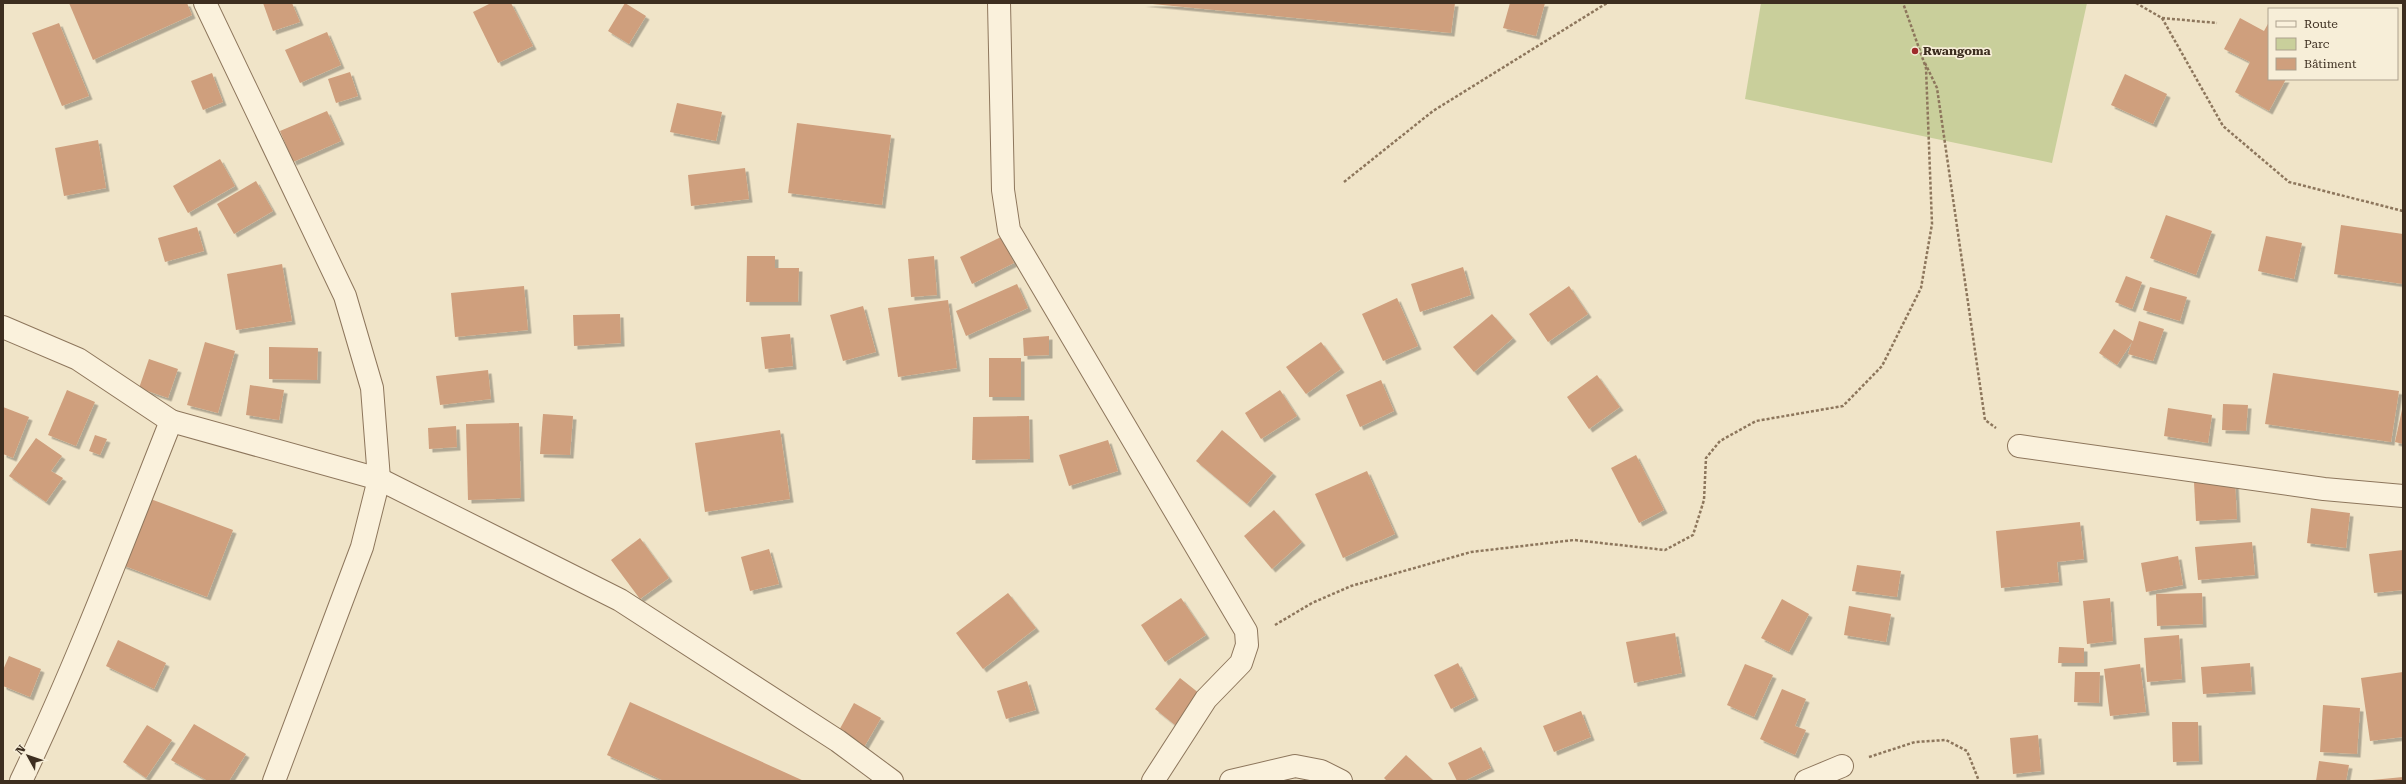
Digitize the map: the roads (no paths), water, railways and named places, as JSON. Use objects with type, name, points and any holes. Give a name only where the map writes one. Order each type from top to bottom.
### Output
[{"type":"street","points":[[205,3],[345,296],[372,388],[379,479],[362,547],[274,781]]},
{"type":"street","points":[[999,3],[1003,190],[1009,230],[1246,631],[1247,645],[1241,663],[1206,699],[1153,781]]},
{"type":"street","points":[[3,327],[78,359],[171,421],[379,479],[620,600],[838,741],[892,781]]},
{"type":"street","points":[[21,781],[49,722],[92,621],[171,421]]},
{"type":"street","points":[[2019,446],[2324,489],[2403,496]]},
{"type":"street","points":[[1231,781],[1295,766],[1321,771],[1341,781]]},
{"type":"street","points":[[1806,781],[1842,766]]},
{"type":"place","name":"Rwangoma","points":[[1915,51]]}]
